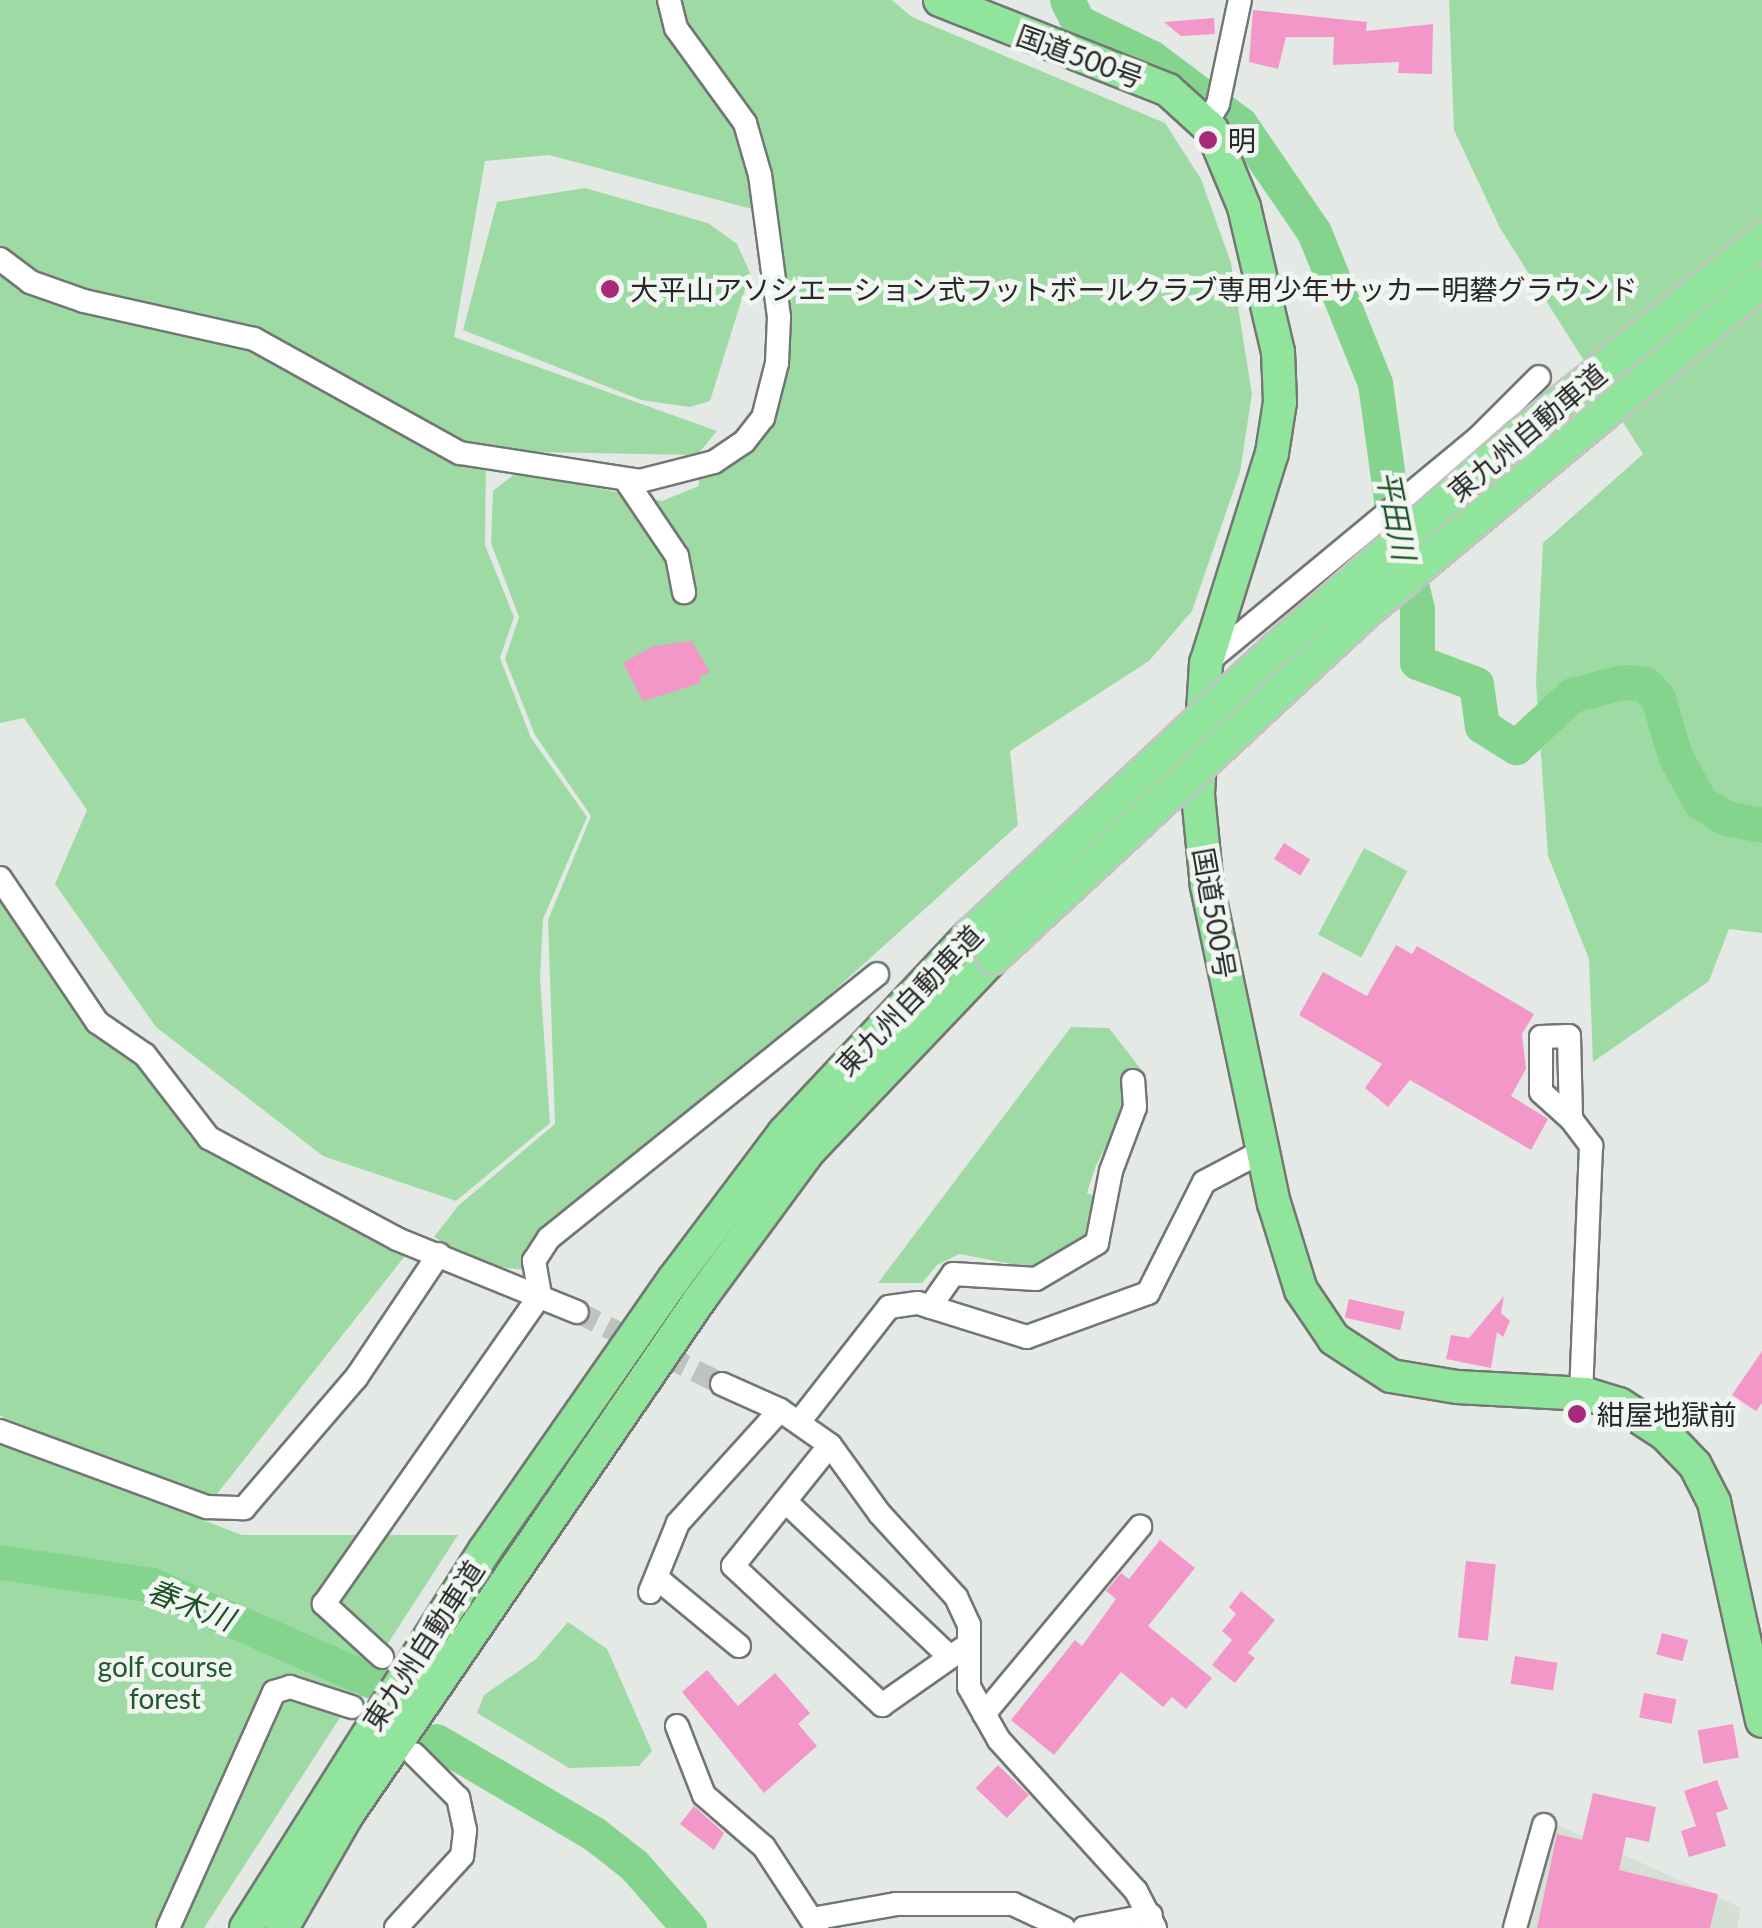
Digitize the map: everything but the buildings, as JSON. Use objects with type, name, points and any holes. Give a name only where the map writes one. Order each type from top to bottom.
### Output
[{"type":"highway","name":"国道500号","points":[[940,0],[1150,80],[1209,121],[1244,207],[1278,352],[1280,402],[1272,453],[1206,663],[1197,745],[1201,841],[1263,1151],[1301,1290],[1320,1325],[1352,1355],[1423,1383],[1581,1394],[1649,1421],[1704,1480],[1727,1546],[1762,1721]]},
{"type":"highway","name":"東九州自動車道","points":[[246,1928],[485,1550],[674,1279],[784,1133],[981,947],[1276,649],[1518,437],[1762,240]]},
{"type":"highway","name":"東九州自動車道","points":[[282,1928],[347,1815],[710,1284],[808,1152],[981,947],[1367,611],[1762,282]]},
{"type":"street","points":[[0,259],[30,282],[70,296],[254,338],[460,453],[625,478],[680,474],[744,442],[763,418],[778,363],[776,279],[750,140],[736,109],[676,28],[670,0]]},
{"type":"street","points":[[1209,121],[1221,93],[1240,0]]},
{"type":"street","points":[[1206,663],[1415,489],[1539,378]]},
{"type":"street","points":[[625,478],[676,556],[684,592]]},
{"type":"street","points":[[0,878],[97,1022],[145,1055],[210,1138],[397,1238],[577,1312]]},
{"type":"street","points":[[382,1658],[324,1604],[540,1295],[534,1261],[566,1218],[877,974]]},
{"type":"street","points":[[930,1306],[953,1274],[1036,1280],[1097,1244],[1112,1171],[1135,1107],[1134,1081]]},
{"type":"street","points":[[1571,1119],[1588,1136],[1592,1159],[1581,1394]]},
{"type":"street","points":[[739,1646],[654,1586],[678,1523],[789,1416],[876,1317],[910,1302],[1026,1338],[1126,1304],[1160,1278],[1204,1182],[1263,1151]]},
{"type":"street","points":[[0,1431],[207,1508],[244,1508],[356,1378],[438,1254]]},
{"type":"street","points":[[722,1384],[789,1416],[830,1445],[880,1514],[962,1605],[958,1650],[966,1678],[984,1714],[1009,1755],[1153,1921]]},
{"type":"street","points":[[830,1445],[732,1566],[882,1705],[958,1650]]},
{"type":"street","points":[[785,1501],[958,1650]]},
{"type":"street","points":[[984,1714],[1140,1526]]},
{"type":"street","points":[[168,1928],[274,1692],[290,1688],[352,1707]]},
{"type":"street","points":[[677,1726],[704,1795],[764,1848],[812,1925],[896,1904],[1013,1904],[1064,1928]]},
{"type":"street","points":[[396,1928],[462,1856],[465,1830],[458,1798],[414,1754]]},
{"type":"street","points":[[1514,1928],[1544,1824]]},
{"type":"street","points":[[1084,1928],[1153,1921]]},
{"type":"shaded area","points":[[1558,1825],[1741,1908],[1737,1928],[1528,1928]]},
{"type":"green space","points":[[0,0],[892,0],[912,17],[1165,123],[1201,179],[1231,263],[1252,394],[1240,472],[1192,611],[1149,661],[1010,751],[1018,825],[524,1270],[485,1265],[434,1237],[458,1206],[555,1124],[548,920],[591,816],[535,735],[505,659],[519,617],[491,543],[493,491],[517,472],[662,501],[699,486],[697,455],[486,451],[485,545],[514,617],[500,658],[531,738],[587,817],[543,919],[540,978],[550,1123],[456,1201],[323,1156],[156,1027],[55,884],[87,810],[24,718],[0,723]],"holes":[[[549,155],[774,215],[774,404],[734,460],[698,454],[717,431],[454,337],[485,161]]]},
{"type":"green space","points":[[1449,0],[1762,0],[1762,933],[1729,929],[1709,981],[1593,1062],[1589,959],[1548,856],[1536,683],[1543,543],[1643,454],[1500,228],[1454,130]]},
{"type":"green space","name":"大平山アソシエーション式フットボールクラブ専用少年サッカー明礬グラウンド","points":[[585,188],[708,223],[737,244],[750,273],[710,401],[690,407],[641,400],[463,330],[497,202]]},
{"type":"green space","points":[[1364,848],[1407,871],[1361,958],[1318,935]]},
{"type":"green space","points":[[0,893],[151,1077],[190,1137],[213,1155],[307,1195],[405,1256],[213,1499],[0,1416]]},
{"type":"green space","points":[[1071,1027],[1109,1028],[1143,1072],[1127,1079],[1120,1117],[1095,1168],[1087,1193],[1100,1199],[1086,1236],[1033,1268],[959,1254],[937,1265],[922,1283],[878,1283]]},
{"type":"green space","name":"golf course forest","points":[[0,1443],[242,1535],[458,1535],[204,1928],[0,1928]]},
{"type":"green space","points":[[568,1622],[607,1649],[652,1751],[639,1766],[569,1768],[477,1713],[484,1695],[536,1659]]},
{"type":"waterway","name":"平田川","points":[[1067,0],[1078,22],[1152,58],[1240,124],[1314,232],[1375,383],[1391,500],[1417,609],[1417,662],[1476,684],[1482,726],[1516,747],[1572,695],[1623,682],[1645,684],[1658,698],[1675,756],[1700,802],[1726,818],[1762,825]]},
{"type":"waterway","name":"春木川","points":[[0,1562],[152,1585],[372,1681]]},
{"type":"waterway","name":"春木川","points":[[436,1741],[593,1833],[634,1865],[689,1928]]},
{"type":"tunnel","points":[[577,1312],[722,1384]]},
{"type":"place","name":"明","points":[[1208,140]]},
{"type":"place","name":"大平山アソシエーション式フットボールクラブ専用少年サッカー明礬グラウンド","points":[[610,289]]},
{"type":"place","name":"紺屋地獄前","points":[[1577,1414]]}]
